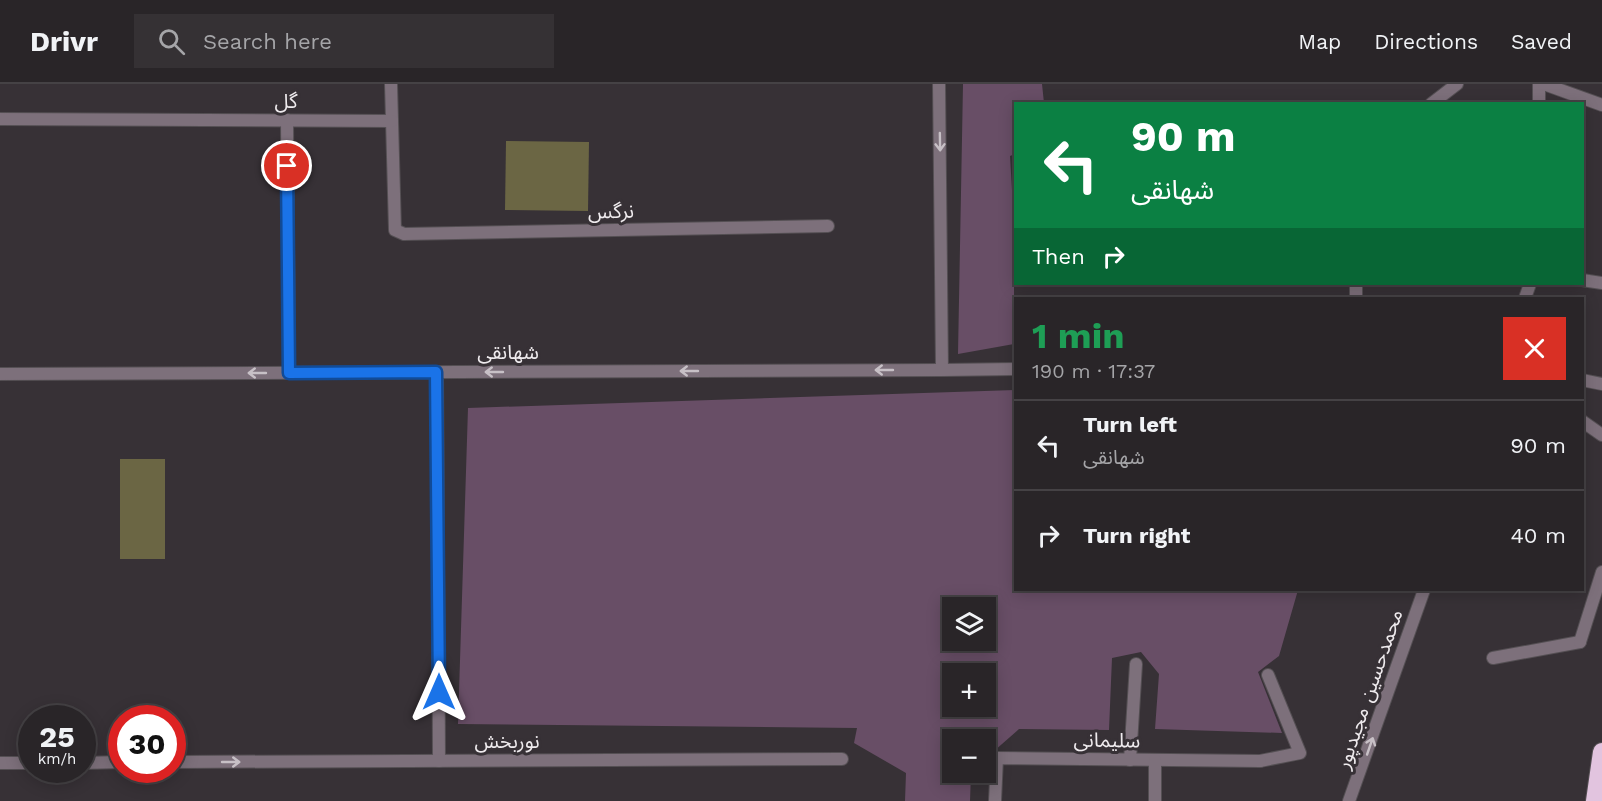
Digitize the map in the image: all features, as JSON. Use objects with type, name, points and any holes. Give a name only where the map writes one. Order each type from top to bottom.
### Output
[{"type":"highway","points":[[1595,801],[1602,752]]},
{"type":"street","points":[[391,84],[392,121]]},
{"type":"street","points":[[939,84],[942,370]]},
{"type":"street","points":[[1434,102],[1457,84]]},
{"type":"street","points":[[1539,84],[1539,102]]},
{"type":"street","points":[[1544,84],[1602,105]]},
{"type":"street","name":"گل","points":[[0,119],[392,121]]},
{"type":"street","points":[[287,120],[289,373]]},
{"type":"street","name":"نرگس","points":[[392,121],[396,230],[404,234],[828,226]]},
{"type":"street","points":[[1584,280],[1602,283]]},
{"type":"street","name":"شهانقی","points":[[0,374],[1014,369]]},
{"type":"street","points":[[436,372],[439,761]]},
{"type":"street","points":[[1584,380],[1602,384]]},
{"type":"street","points":[[1584,422],[1602,435]]},
{"type":"street","points":[[1493,658],[1580,642],[1602,572]]},
{"type":"street","name":"محمدحسین مجیدپور","points":[[1349,801],[1424,591]]},
{"type":"street","points":[[1130,760],[1136,664]]},
{"type":"street","name":"سلیمانی","points":[[995,801],[997,758],[1260,761],[1300,753],[1268,675]]},
{"type":"street","name":"نوربخش","points":[[186,762],[842,759]]},
{"type":"street","points":[[1155,760],[1155,801]]},
{"type":"street","points":[[0,763],[18,763]]},
{"type":"shaded area","points":[[963,84],[1042,84],[1044,102],[1014,102],[1014,154],[1010,156],[1014,224],[1014,344],[958,354]]},
{"type":"shaded area","points":[[1014,390],[1014,591],[1298,591],[1279,656],[1258,672],[1282,733],[1155,729],[1159,674],[1141,652],[1112,658],[1109,730],[1019,729],[996,749],[996,729],[942,729],[942,783],[971,783],[970,801],[905,801],[906,773],[854,743],[857,728],[458,724],[468,408]]},
{"type":"building","points":[[506,141],[589,142],[588,211],[505,210]]},
{"type":"building","points":[[120,459],[165,459],[165,559],[120,559]]},
{"type":"route","points":[[287,166],[289,373],[436,372],[439,692]]}]
